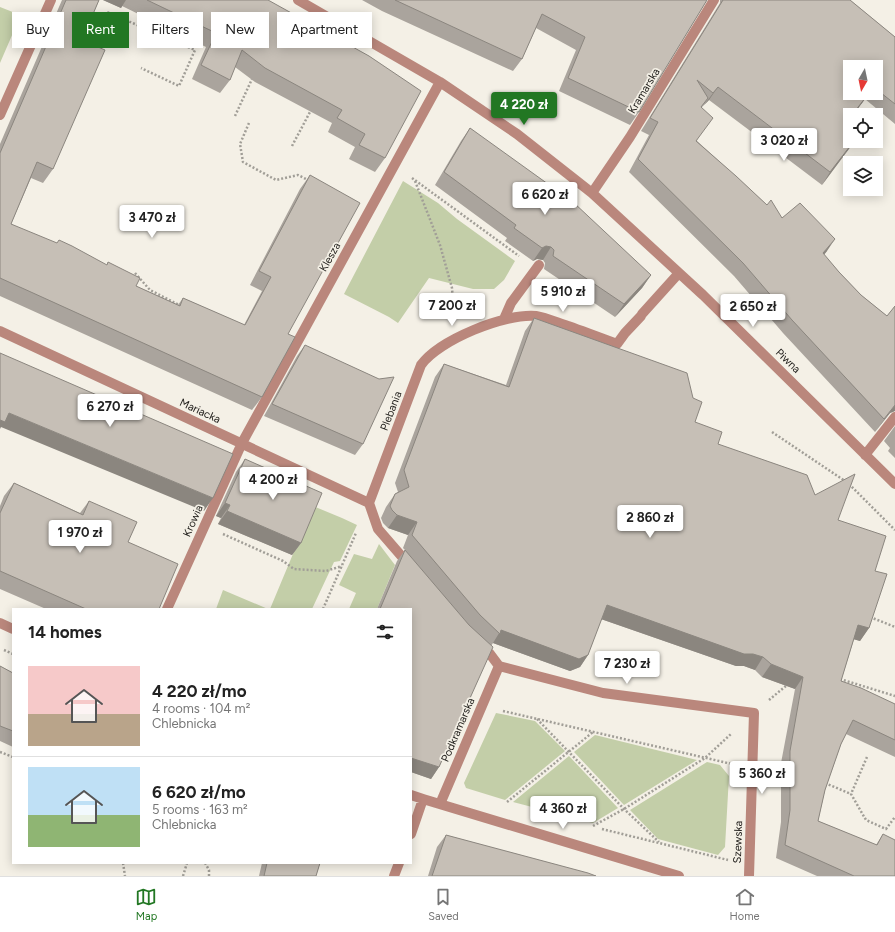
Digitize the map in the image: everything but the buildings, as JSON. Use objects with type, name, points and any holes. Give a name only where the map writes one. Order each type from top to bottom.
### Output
[{"type":"street","points":[[0,115],[52,0]]},
{"type":"street","name":"Piwna","points":[[298,0],[440,82],[517,134],[592,193],[679,273],[808,397],[895,484]]},
{"type":"street","name":"Kramarska","points":[[592,193],[630,137],[714,0]]},
{"type":"street","name":"Klesza","points":[[242,443],[440,82]]},
{"type":"street","points":[[504,318],[511,303],[537,266]]},
{"type":"street","name":"Plebania","points":[[368,504],[422,365],[427,357],[456,338],[504,318],[536,316],[617,344],[679,273]]},
{"type":"street","name":"Mariacka","points":[[0,330],[242,443],[368,504]]},
{"type":"street","points":[[865,455],[895,417]]},
{"type":"street","name":"Krowia","points":[[167,608],[242,443]]},
{"type":"street","points":[[368,504],[378,529],[419,576]]},
{"type":"street","points":[[0,623],[12,629]]},
{"type":"street","points":[[471,636],[490,654],[499,666],[603,693],[754,712]]},
{"type":"street","name":"Podkramarska","points":[[440,804],[499,666]]},
{"type":"street","name":"Szewska","points":[[749,876],[754,712]]},
{"type":"street","points":[[412,795],[679,876]]},
{"type":"street","points":[[412,831],[423,799]]},
{"type":"street","points":[[394,876],[399,864]]},
{"type":"path","points":[[129,22],[195,50],[179,86],[141,68]]},
{"type":"path","points":[[235,116],[252,79]]},
{"type":"path","points":[[292,146],[310,112]]},
{"type":"path","points":[[248,123],[240,144],[243,162],[276,180],[298,175],[312,182]]},
{"type":"path","points":[[394,166],[537,266]]},
{"type":"path","points":[[414,180],[440,245],[452,288],[456,338]]},
{"type":"path","points":[[135,273],[150,290],[185,308]]},
{"type":"path","points":[[772,432],[850,484],[895,530]]},
{"type":"path","points":[[323,608],[368,504]]},
{"type":"path","points":[[205,526],[283,561],[294,569],[326,571],[342,566]]},
{"type":"path","points":[[867,616],[895,627]]},
{"type":"path","points":[[837,678],[895,696]]},
{"type":"path","points":[[593,826],[624,809],[705,758],[754,712],[792,680]]},
{"type":"path","points":[[482,706],[752,769]]},
{"type":"path","points":[[537,719],[624,809],[660,842]]},
{"type":"path","points":[[505,804],[593,732]]},
{"type":"path","points":[[0,752],[12,757]]},
{"type":"path","points":[[852,794],[867,756]]},
{"type":"path","points":[[825,783],[852,794],[866,820],[886,829]]},
{"type":"path","points":[[884,835],[886,829],[895,817]]},
{"type":"path","points":[[123,864],[125,876]]},
{"type":"path","points":[[183,876],[188,864]]},
{"type":"path","points":[[205,864],[208,870],[208,876]]},
{"type":"green space","points":[[0,7],[13,12],[12,35],[0,63]]},
{"type":"green space","points":[[403,181],[438,203],[457,219],[515,261],[504,280],[494,289],[473,289],[429,278],[398,323],[344,294]]},
{"type":"green space","points":[[313,506],[357,525],[340,561],[334,562],[312,608],[270,608]]},
{"type":"green space","points":[[379,544],[395,565],[377,608],[349,608],[356,593],[339,585],[354,554],[372,559]]},
{"type":"green space","points":[[223,590],[266,608],[216,608]]},
{"type":"green space","points":[[496,713],[535,721],[565,751],[505,800],[466,788],[464,783]]},
{"type":"green space","points":[[595,735],[697,760],[624,805],[574,752]]},
{"type":"green space","points":[[569,756],[618,808],[593,823],[513,802]]},
{"type":"green space","points":[[707,762],[720,765],[729,776],[725,847],[718,855],[658,839],[630,810]]}]
